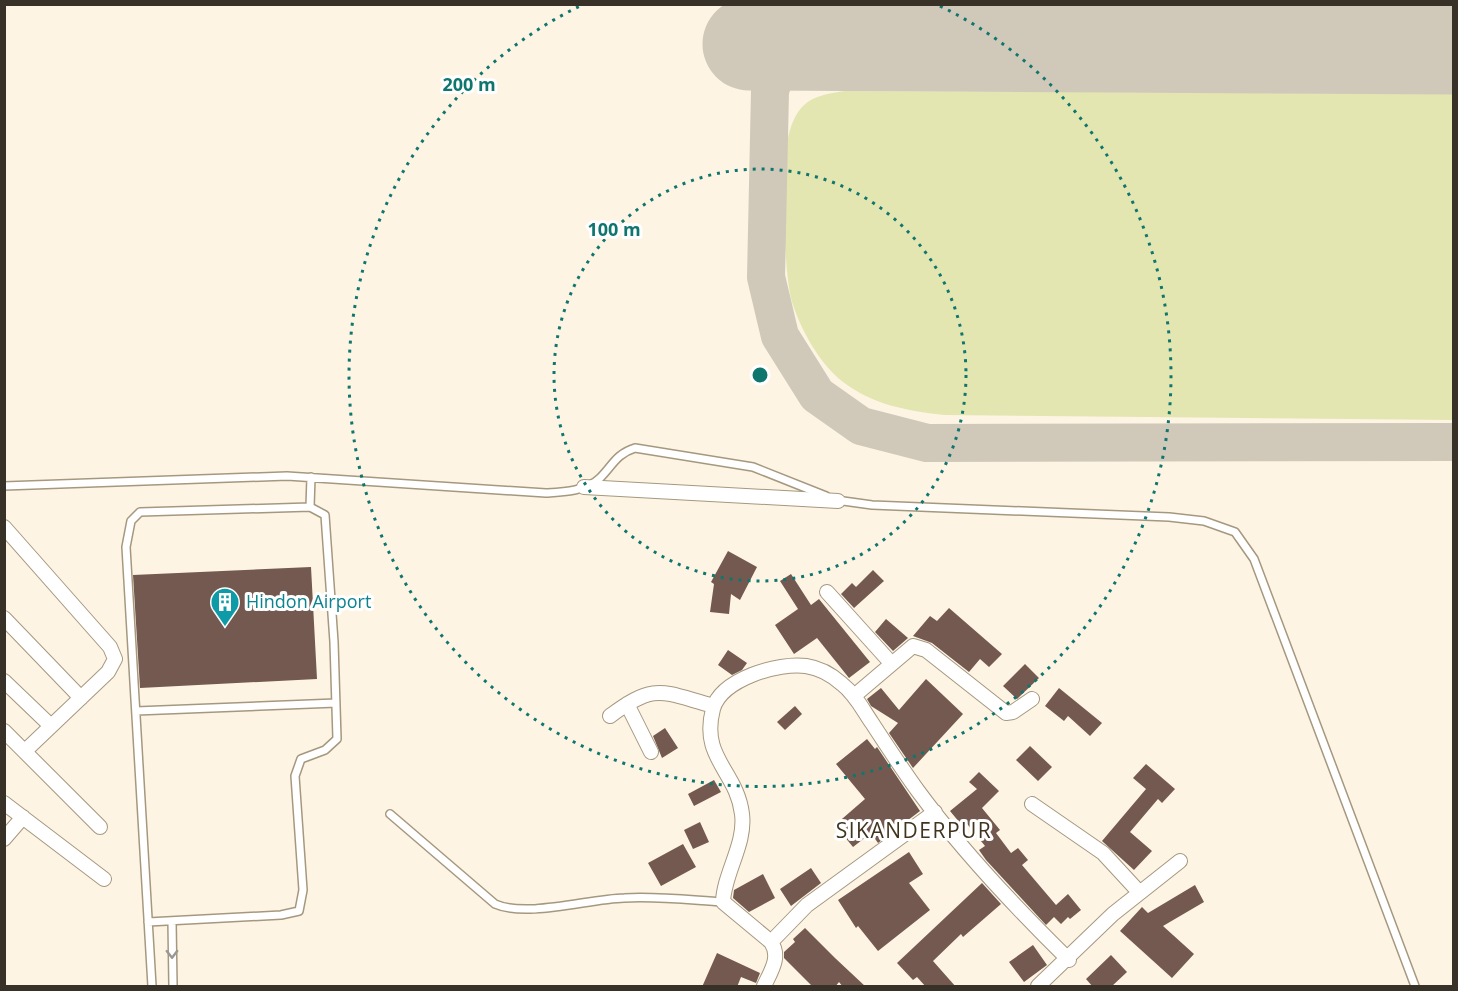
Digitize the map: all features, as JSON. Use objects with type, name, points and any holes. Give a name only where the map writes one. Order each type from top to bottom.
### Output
[{"type":"street","points":[[584,487],[838,501]]},
{"type":"street","points":[[4,527],[113,652],[114,666],[25,751]]},
{"type":"street","points":[[827,592],[891,663]]},
{"type":"street","points":[[4,618],[81,698]]},
{"type":"street","points":[[854,696],[906,650],[920,646],[1006,713],[1013,712],[1032,699]]},
{"type":"street","points":[[764,987],[777,957],[776,949],[771,942],[723,902],[743,818],[741,804],[709,737],[714,706],[731,685],[761,673],[795,666],[805,666],[827,673],[854,696],[935,812],[995,887],[1069,960]]},
{"type":"street","points":[[4,681],[51,726]]},
{"type":"street","points":[[610,716],[647,692],[661,692],[714,706]]},
{"type":"street","points":[[627,704],[651,753]]},
{"type":"street","points":[[4,731],[100,827]]},
{"type":"street","points":[[4,803],[104,879]]},
{"type":"street","points":[[1032,804],[1103,853],[1139,892]]},
{"type":"street","points":[[771,942],[807,905],[935,812]]},
{"type":"street","points":[[4,839],[23,817]]},
{"type":"street","points":[[1038,987],[1139,892],[1180,861]]},
{"type":"lane","points":[[4,486],[186,477],[311,477],[546,493],[584,487],[599,479],[623,452],[635,448],[753,467],[838,501],[872,505],[1169,517],[1204,521],[1235,532],[1254,560],[1415,987]]},
{"type":"lane","points":[[310,507],[311,477]]},
{"type":"lane","points":[[148,922],[281,915],[299,911],[303,890],[295,776],[301,759],[325,750],[337,739],[325,515],[310,507],[140,512],[131,521],[126,547],[136,711],[148,922],[152,987]]},
{"type":"lane","points":[[136,711],[336,703]]},
{"type":"lane","points":[[390,814],[495,904],[505,908],[527,910],[627,897],[723,902]]},
{"type":"lane","points":[[172,921],[173,987]]},
{"type":"green space","points":[[845,91],[1453,94],[1453,420],[945,415],[891,406],[854,390],[834,374],[819,356],[796,313],[789,287],[784,220],[786,153],[793,121],[800,109],[812,99]]},
{"type":"building","points":[[728,551],[757,567],[740,600],[731,594],[729,614],[710,612],[714,584],[711,582]]},
{"type":"building","name":"Hindon Airport","points":[[311,567],[317,679],[140,688],[133,575]]},
{"type":"building","points":[[873,570],[884,581],[854,608],[841,594],[852,583],[856,587]]},
{"type":"building","points":[[791,574],[811,605],[819,599],[870,662],[849,678],[817,638],[794,654],[775,625],[798,609],[780,581]]},
{"type":"building","points":[[949,608],[1002,654],[989,667],[980,659],[969,672],[932,643],[913,636],[930,616],[937,621]]},
{"type":"building","points":[[886,619],[908,638],[893,651],[875,632]]},
{"type":"building","points":[[728,650],[747,663],[742,670],[732,675],[718,665]]},
{"type":"building","points":[[1025,664],[1039,678],[1017,699],[1003,686]]},
{"type":"building","points":[[926,679],[963,714],[913,768],[889,733],[898,723],[871,706],[867,699],[881,688],[899,710]]},
{"type":"building","points":[[1059,688],[1102,723],[1090,736],[1068,716],[1064,721],[1045,706]]},
{"type":"building","points":[[795,706],[802,714],[785,730],[777,722]]},
{"type":"building","points":[[665,728],[678,748],[662,758],[653,736]]},
{"type":"building","points":[[867,739],[875,749],[877,747],[920,811],[878,843],[871,833],[853,847],[835,825],[865,799],[836,764]]},
{"type":"building","points":[[1030,746],[1052,767],[1038,781],[1016,760]]},
{"type":"building","points":[[1146,764],[1175,789],[1162,803],[1158,799],[1130,832],[1152,851],[1134,870],[1102,841],[1146,789],[1133,778]]},
{"type":"building","points":[[979,772],[999,791],[982,808],[1000,830],[996,833],[1011,853],[1018,848],[1028,860],[1022,865],[1056,905],[1068,894],[1081,910],[1070,919],[1068,917],[1061,924],[1054,917],[1046,925],[986,860],[979,850],[985,846],[964,820],[960,823],[950,811],[977,789],[969,782]]},
{"type":"building","points":[[714,780],[721,792],[694,806],[688,794]]},
{"type":"building","points":[[700,822],[709,842],[693,849],[684,830]]},
{"type":"building","points":[[683,844],[696,867],[661,886],[648,863]]},
{"type":"building","points":[[909,852],[923,874],[909,883],[930,910],[878,951],[858,926],[856,928],[838,900]]},
{"type":"building","points":[[811,868],[821,883],[791,906],[780,889]]},
{"type":"building","points":[[763,874],[775,898],[749,912],[733,898],[734,890]]},
{"type":"building","points":[[982,883],[1001,904],[963,937],[961,934],[933,961],[956,987],[926,987],[917,977],[913,980],[897,963]]},
{"type":"building","points":[[1195,885],[1204,902],[1163,926],[1194,954],[1172,978],[1120,931],[1142,907],[1148,913]]},
{"type":"building","points":[[805,928],[866,987],[843,987],[839,982],[835,987],[813,987],[784,958],[784,952],[795,942],[793,939]]},
{"type":"building","points":[[1033,945],[1047,965],[1024,982],[1009,962]]},
{"type":"building","points":[[717,953],[760,973],[756,983],[741,977],[737,987],[702,987]]},
{"type":"building","points":[[1111,955],[1127,972],[1111,987],[1093,987],[1086,979]]},
{"type":"taxiway","points":[[807,4],[822,21],[840,32],[882,45]]},
{"type":"taxiway","points":[[827,44],[806,50],[790,58],[778,71],[770,91],[766,277],[780,336],[817,395],[861,426],[927,443],[1454,442]]},
{"type":"runway","points":[[749,44],[1454,48]]},
{"type":"place","name":"Hindon Airport","points":[[225,628]]},
{"type":"district","name":"SIKANDERPUR","points":[[914,831]]}]
